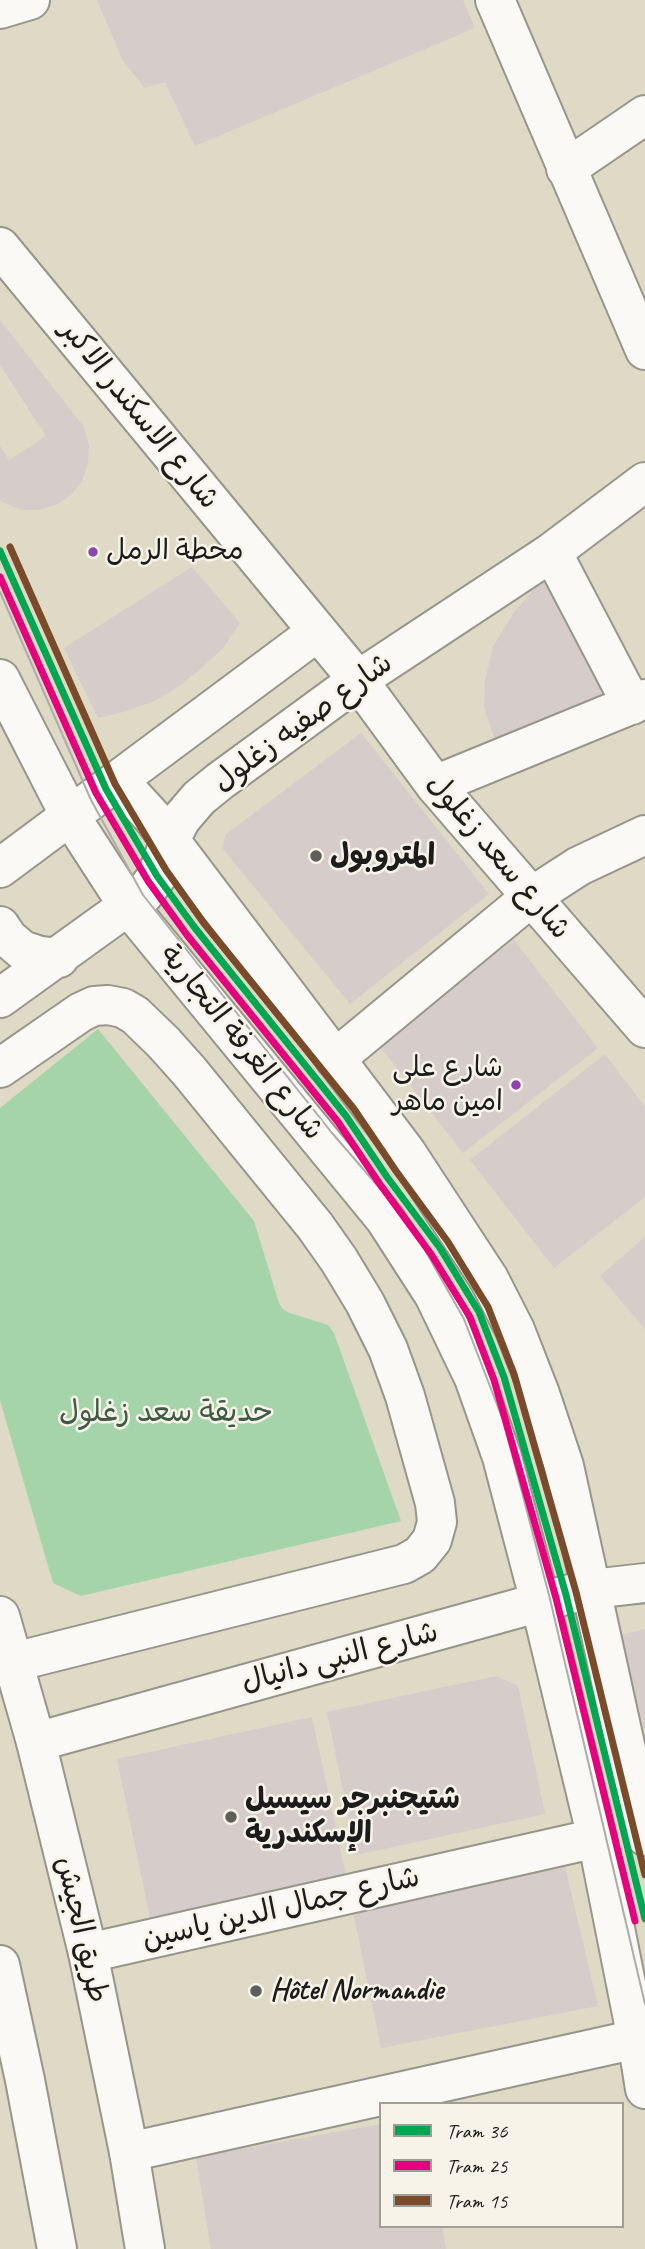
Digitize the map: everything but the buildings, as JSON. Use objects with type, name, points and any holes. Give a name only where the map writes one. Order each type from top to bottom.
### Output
[{"type":"main road","points":[[0,9],[30,0]]},
{"type":"main road","points":[[495,0],[645,350]]},
{"type":"main road","points":[[566,169],[645,115]]},
{"type":"main road","name":"شارع الاسكندر الاكبر","points":[[0,247],[358,680]]},
{"type":"main road","name":"شارع صفيه زغلول","points":[[0,998],[143,895],[157,876],[181,819],[199,798],[220,780],[358,680],[641,492]]},
{"type":"main road","points":[[435,785],[638,702],[552,552]]},
{"type":"main road","points":[[0,868],[317,632]]},
{"type":"main road","points":[[0,679],[69,816],[129,907]]},
{"type":"main road","name":"شارع سعد زغلول","points":[[358,680],[435,785],[645,1028]]},
{"type":"main road","name":"شارع الغرفة التجارية","points":[[118,780],[138,799],[170,840],[406,1153],[489,1279],[515,1330],[564,1466],[645,1836]]},
{"type":"main road","points":[[335,1059],[531,897],[579,866],[645,835]]},
{"type":"main road","name":"شارع الغرفة التجارية","points":[[129,907],[384,1219],[434,1295],[474,1378],[502,1457],[540,1602],[597,1839],[645,2089]]},
{"type":"main road","points":[[0,926],[8,938],[23,950],[58,958]]},
{"type":"main road","points":[[0,1068],[81,1012],[94,1006],[123,1008],[135,1015],[163,1042],[315,1226],[366,1303],[388,1349],[405,1396],[435,1503],[437,1522],[432,1540],[420,1555],[404,1564],[14,1662]]},
{"type":"main road","name":"شارع النبى دانيال","points":[[36,1742],[540,1602],[592,1589],[645,1583]]},
{"type":"main road","name":"طريق الجيش","points":[[0,1616],[36,1742],[88,1953],[129,2152],[145,2249]]},
{"type":"main road","name":"شارع جمال الدين ياسين","points":[[88,1953],[597,1839]]},
{"type":"main road","points":[[0,1965],[57,2249]]},
{"type":"main road","points":[[129,2152],[637,2039]]},
{"type":"green space","name":"حديقة سعد زغلول","points":[[98,1029],[254,1221],[283,1309],[328,1325],[334,1333],[401,1521],[81,1596],[53,1583],[0,1400],[0,1108]]},
{"type":"tram line","name":"15","points":[[10,547],[115,784],[166,870],[203,922],[354,1109],[448,1242],[488,1307],[514,1374],[576,1592],[645,1875]]},
{"type":"tram line","name":"36","points":[[0,551],[106,789],[157,876],[195,928],[346,1116],[440,1248],[479,1312],[504,1377],[566,1595],[645,1919]]},
{"type":"tram line","name":"25","points":[[0,577],[96,793],[148,881],[187,935],[338,1122],[431,1254],[470,1317],[494,1380],[556,1598],[635,1921]]},
{"type":"tram line","points":[[0,592],[91,800],[143,895],[332,1133],[409,1222],[464,1319],[503,1420],[550,1599],[645,2004]]},
{"type":"place","name":"محطة الرمل","points":[[93,552]]},
{"type":"place","name":"المتروبول","points":[[316,856]]},
{"type":"place","name":"شارع على امين ماهر","points":[[516,1085]]},
{"type":"place","name":"شتيجنبرجر سيسيل الإسكندرية","points":[[231,1817]]},
{"type":"place","name":"Hôtel Normandie","points":[[256,1991]]}]
